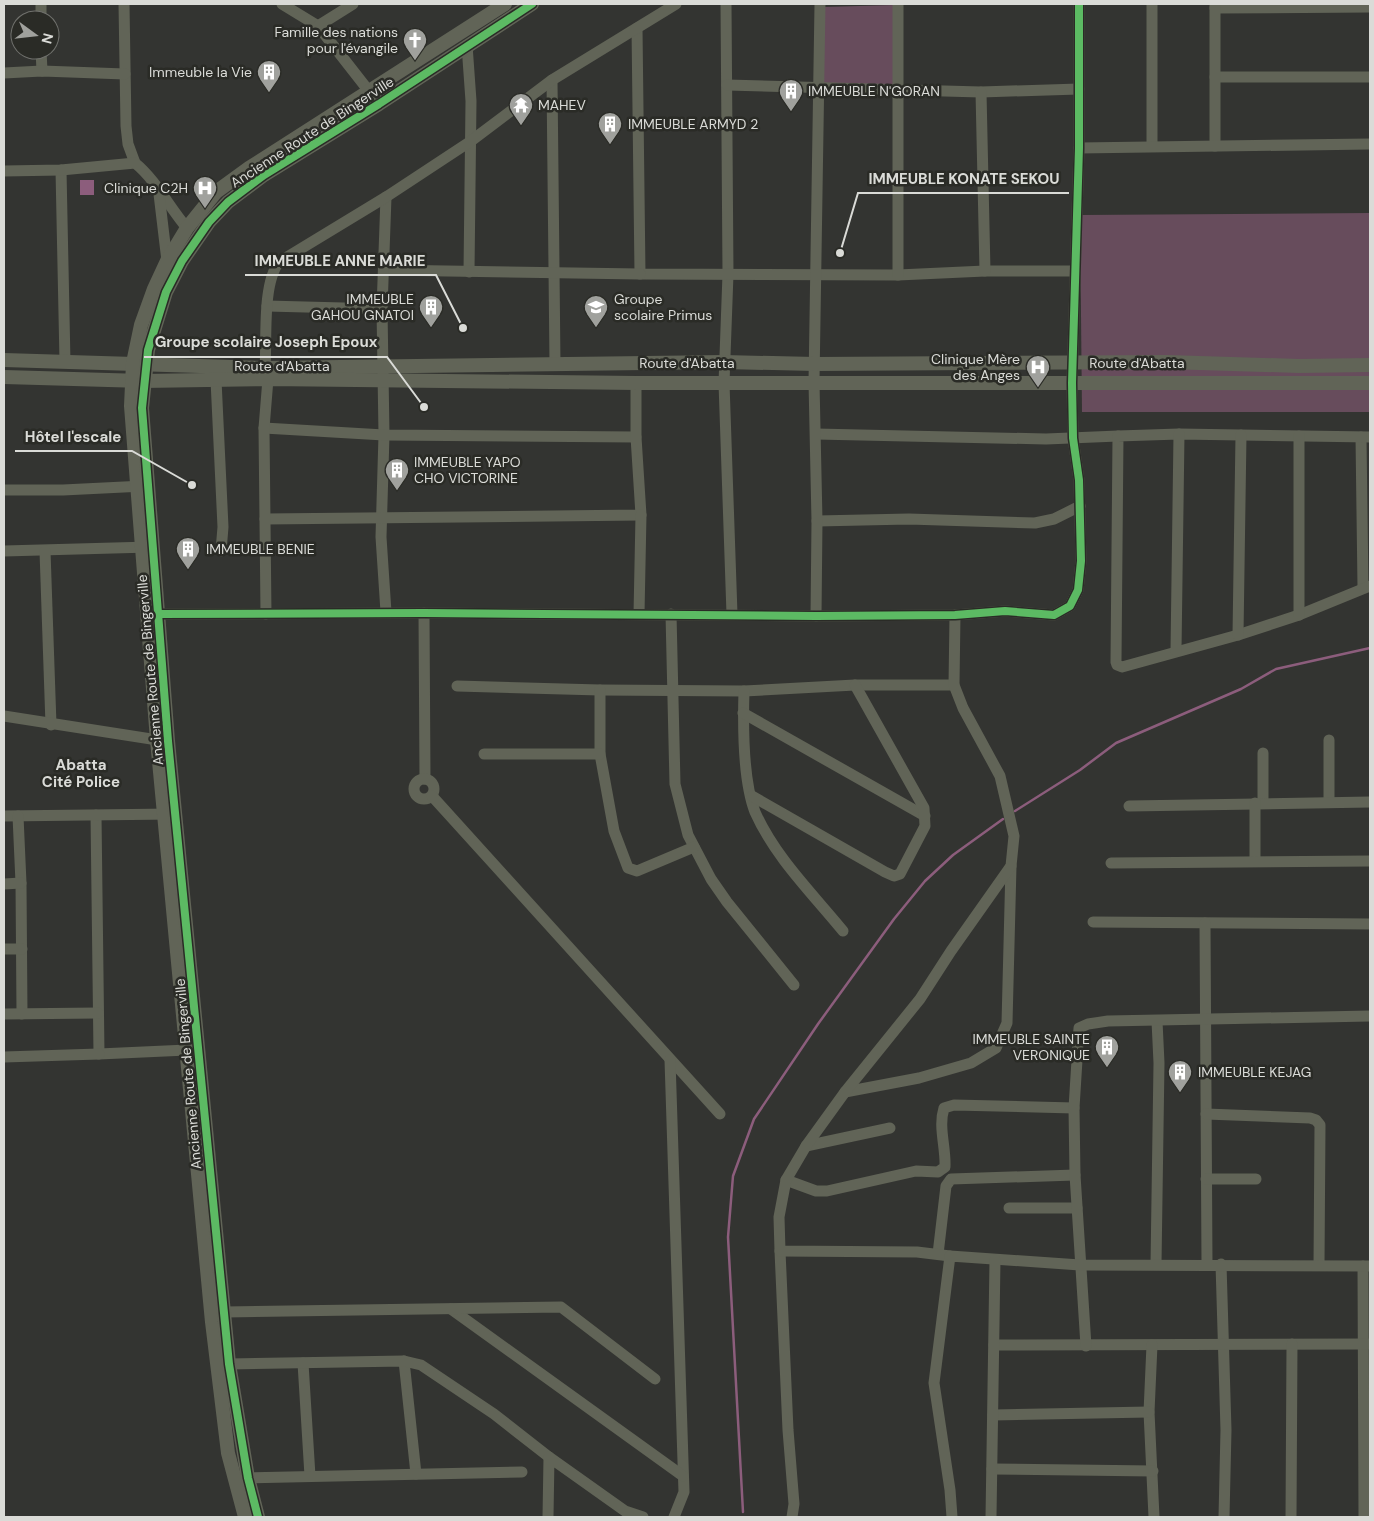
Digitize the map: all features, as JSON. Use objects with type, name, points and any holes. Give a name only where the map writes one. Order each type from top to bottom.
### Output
[{"type":"street","points":[[124,4],[128,144],[135,162],[148,173],[158,192],[187,228]]},
{"type":"street","points":[[282,4],[318,26],[370,90],[379,104]]},
{"type":"street","points":[[318,26],[353,4]]},
{"type":"street","name":"Ancienne Route de Bingerville","points":[[258,1517],[248,1478],[229,1364],[225,1312],[162,740],[141,486],[142,408],[137,380],[141,326],[154,289],[167,261],[187,228],[216,192],[370,90],[505,4]]},
{"type":"street","name":"Ancienne Route de Bingerville","points":[[139,363],[154,328],[166,292],[182,261],[209,222],[228,202],[264,175],[379,104],[532,4]]},
{"type":"street","points":[[266,614],[264,428],[267,306],[273,273],[279,262],[386,197],[471,141],[552,80],[676,4]]},
{"type":"street","points":[[726,4],[728,274],[724,383],[732,614]]},
{"type":"street","points":[[816,616],[818,521],[814,364],[817,86],[820,4]]},
{"type":"street","points":[[898,4],[900,89],[898,276]]},
{"type":"street","points":[[158,614],[424,612],[816,616],[955,615],[1005,611],[1054,615],[1070,606],[1078,590],[1080,570],[1079,480],[1073,438],[1072,382],[1079,148],[1079,4]]},
{"type":"street","points":[[1152,4],[1152,146]]},
{"type":"street","points":[[1215,146],[1215,6],[1370,7]]},
{"type":"street","points":[[637,28],[640,274]]},
{"type":"street","points":[[467,45],[472,101],[469,272]]},
{"type":"street","points":[[42,60],[42,71]]},
{"type":"street","points":[[4,73],[42,71],[125,74]]},
{"type":"street","points":[[1215,77],[1370,77]]},
{"type":"street","points":[[552,80],[555,364]]},
{"type":"street","points":[[727,85],[981,92],[1079,89]]},
{"type":"street","points":[[981,92],[985,271]]},
{"type":"street","points":[[1079,148],[1370,144]]},
{"type":"street","points":[[4,171],[62,170],[135,162]]},
{"type":"street","points":[[62,170],[65,362]]},
{"type":"street","points":[[158,192],[167,261]]},
{"type":"street","points":[[386,197],[382,309],[384,435],[381,517],[386,612]]},
{"type":"street","points":[[384,270],[555,275],[728,274],[898,276],[985,271],[1075,271]]},
{"type":"street","points":[[267,306],[382,309]]},
{"type":"street","name":"Route d'Abatta","points":[[4,360],[139,363],[266,374],[383,373],[555,364],[724,362],[814,364],[1167,362],[1299,366],[1370,365]]},
{"type":"street","name":"Route d'Abatta","points":[[383,373],[636,383],[1370,383]]},
{"type":"street","name":"Route d'Abatta","points":[[4,377],[216,380],[266,374]]},
{"type":"street","points":[[216,380],[223,527],[221,551]]},
{"type":"street","points":[[636,383],[636,437],[641,515],[640,614]]},
{"type":"street","points":[[264,428],[384,435],[636,437]]},
{"type":"street","points":[[816,434],[1073,438],[1118,436],[1179,434],[1365,437],[1366,587],[1299,615],[1238,635],[1122,667],[1117,665],[1118,436]]},
{"type":"street","points":[[1176,651],[1179,434]]},
{"type":"street","points":[[1238,635],[1241,435]]},
{"type":"street","points":[[1299,436],[1299,615]]},
{"type":"street","points":[[4,490],[141,486]]},
{"type":"street","points":[[818,521],[909,519],[1035,522],[1054,519],[1080,506]]},
{"type":"street","points":[[265,519],[641,515]]},
{"type":"street","points":[[4,551],[146,548]]},
{"type":"street","name":"Ancienne Route de Bingerville","points":[[146,548],[158,614],[162,740]]},
{"type":"street","points":[[45,551],[50,725]]},
{"type":"street","points":[[424,612],[425,778]]},
{"type":"street","points":[[671,614],[675,784],[688,835],[711,879],[794,985]]},
{"type":"street","points":[[845,1092],[918,1078],[971,1063],[996,1048],[1007,1023],[1011,866],[1014,836],[1000,776],[963,708],[954,685],[955,615]]},
{"type":"street","points":[[457,686],[600,690],[744,690],[855,685],[954,685]]},
{"type":"street","points":[[752,796],[894,876],[900,874],[925,826],[925,816],[921,800],[855,685]]},
{"type":"street","points":[[600,690],[600,754],[614,832],[628,868],[637,871],[694,847]]},
{"type":"street","points":[[744,690],[745,764],[755,810],[779,855],[844,931]]},
{"type":"street","points":[[743,713],[925,816]]},
{"type":"street","points":[[4,716],[50,725],[162,740]]},
{"type":"street","points":[[1329,740],[1329,802]]},
{"type":"street","points":[[1255,861],[1263,753]]},
{"type":"street","points":[[484,754],[600,754]]},
{"type":"street","points":[[425,778],[416,783],[415,792],[422,799],[432,796]]},
{"type":"street","points":[[425,778],[431,781],[434,786],[432,796]]},
{"type":"street","points":[[432,796],[720,1114]]},
{"type":"street","points":[[1130,806],[1370,802]]},
{"type":"street","points":[[4,816],[171,814]]},
{"type":"street","name":"Ancienne Route de Bingerville","points":[[171,814],[188,1050],[222,1412],[228,1453],[245,1517]]},
{"type":"street","points":[[96,815],[99,1054]]},
{"type":"street","points":[[18,816],[21,883],[22,1014]]},
{"type":"street","points":[[1111,863],[1370,861]]},
{"type":"street","points":[[792,1517],[794,1504],[788,1430],[779,1217],[786,1180],[806,1146],[845,1092],[920,999],[951,951],[1011,866]]},
{"type":"street","points":[[4,884],[21,883]]},
{"type":"street","points":[[1093,922],[1370,924]]},
{"type":"street","points":[[1205,923],[1207,1264]]},
{"type":"street","points":[[4,949],[22,949]]},
{"type":"street","points":[[4,1014],[98,1012]]},
{"type":"street","points":[[1086,1346],[1074,1175],[1074,1108],[1079,1028],[1088,1024],[1108,1021],[1370,1016]]},
{"type":"street","points":[[1156,1264],[1159,1063],[1157,1020]]},
{"type":"street","points":[[4,1057],[188,1050]]},
{"type":"street","points":[[670,1060],[684,1492],[674,1517]]},
{"type":"street","points":[[786,1180],[816,1191],[827,1191],[916,1171],[938,1172],[944,1167],[945,1154],[941,1117],[944,1108],[954,1105],[1074,1108]]},
{"type":"street","points":[[1206,1114],[1310,1118],[1316,1120],[1320,1125],[1319,1265]]},
{"type":"street","points":[[806,1146],[890,1128]]},
{"type":"street","points":[[938,1254],[946,1186],[951,1179],[1074,1175]]},
{"type":"street","points":[[1206,1179],[1256,1178]]},
{"type":"street","points":[[1009,1208],[1076,1208]]},
{"type":"street","points":[[780,1252],[938,1254],[995,1260],[1080,1265],[1367,1266],[1364,1517]]},
{"type":"street","points":[[950,1256],[934,1383],[950,1490],[952,1517]]},
{"type":"street","points":[[991,1517],[995,1260]]},
{"type":"street","points":[[1221,1264],[1224,1343],[1224,1517]]},
{"type":"street","points":[[225,1312],[561,1308],[655,1380]]},
{"type":"street","points":[[451,1309],[683,1476]]},
{"type":"street","points":[[1291,1517],[1292,1344]]},
{"type":"street","points":[[994,1345],[1367,1344]]},
{"type":"street","points":[[1152,1345],[1149,1412],[1154,1517]]},
{"type":"street","points":[[229,1364],[404,1361],[420,1365],[486,1408],[625,1512],[643,1517]]},
{"type":"street","points":[[404,1361],[416,1474]]},
{"type":"street","points":[[303,1363],[310,1476]]},
{"type":"street","points":[[993,1415],[1149,1412]]},
{"type":"street","points":[[548,1517],[549,1457]]},
{"type":"street","points":[[992,1469],[1153,1471]]},
{"type":"street","points":[[248,1478],[522,1472]]},
{"type":"shaded area","points":[[895,5],[896,89],[822,84],[823,7]]},
{"type":"shaded area","points":[[80,180],[94,180],[94,195],[80,195]]},
{"type":"shaded area","points":[[1370,213],[1370,412],[1082,412],[1080,215]]},
{"type":"waterway","points":[[1015,811],[1080,770],[1116,743],[1241,689],[1276,669],[1370,648]]},
{"type":"waterway","points":[[743,1512],[728,1237],[733,1176],[754,1119],[818,1024],[894,919],[925,881],[953,855],[1003,819]]},
{"type":"cycle path","points":[[258,1517],[248,1478],[229,1364],[168,741],[142,408],[148,350],[166,292],[182,261],[209,222],[228,202],[264,175],[379,104],[532,4]]},
{"type":"cycle path","points":[[158,614],[424,613],[816,616],[955,615],[1005,611],[1054,615],[1070,606],[1078,590],[1081,561],[1079,480],[1073,438],[1072,383],[1079,148],[1079,4]]},
{"type":"place","name":"Famille des nations pour l'évangile","points":[[415,61]]},
{"type":"place","name":"Immeuble la Vie","points":[[269,93]]},
{"type":"place","name":"IMMEUBLE N'GORAN","points":[[791,112]]},
{"type":"place","name":"MAHEV","points":[[521,126]]},
{"type":"place","name":"IMMEUBLE ARMYD 2","points":[[610,145]]},
{"type":"place","name":"Clinique C2H","points":[[205,209]]},
{"type":"place","name":"IMMEUBLE KONATE SEKOU","points":[[840,253]]},
{"type":"place","name":"IMMEUBLE GAHOU GNATOI","points":[[431,328]]},
{"type":"place","name":"IMMEUBLE ANNE MARIE","points":[[463,328]]},
{"type":"place","name":"Groupe scolaire Primus","points":[[596,328]]},
{"type":"place","name":"Clinique Mère des Anges","points":[[1038,388]]},
{"type":"place","name":"Groupe scolaire Joseph Epoux","points":[[424,407]]},
{"type":"place","name":"Hôtel l'escale","points":[[192,485]]},
{"type":"place","name":"IMMEUBLE YAPO CHO VICTORINE","points":[[397,491]]},
{"type":"place","name":"IMMEUBLE BENIE","points":[[188,570]]},
{"type":"place","name":"IMMEUBLE SAINTE VERONIQUE","points":[[1107,1068]]},
{"type":"place","name":"IMMEUBLE KEJAG","points":[[1180,1093]]},
{"type":"district","name":"Abatta Cité Police","points":[[81,774]]}]
